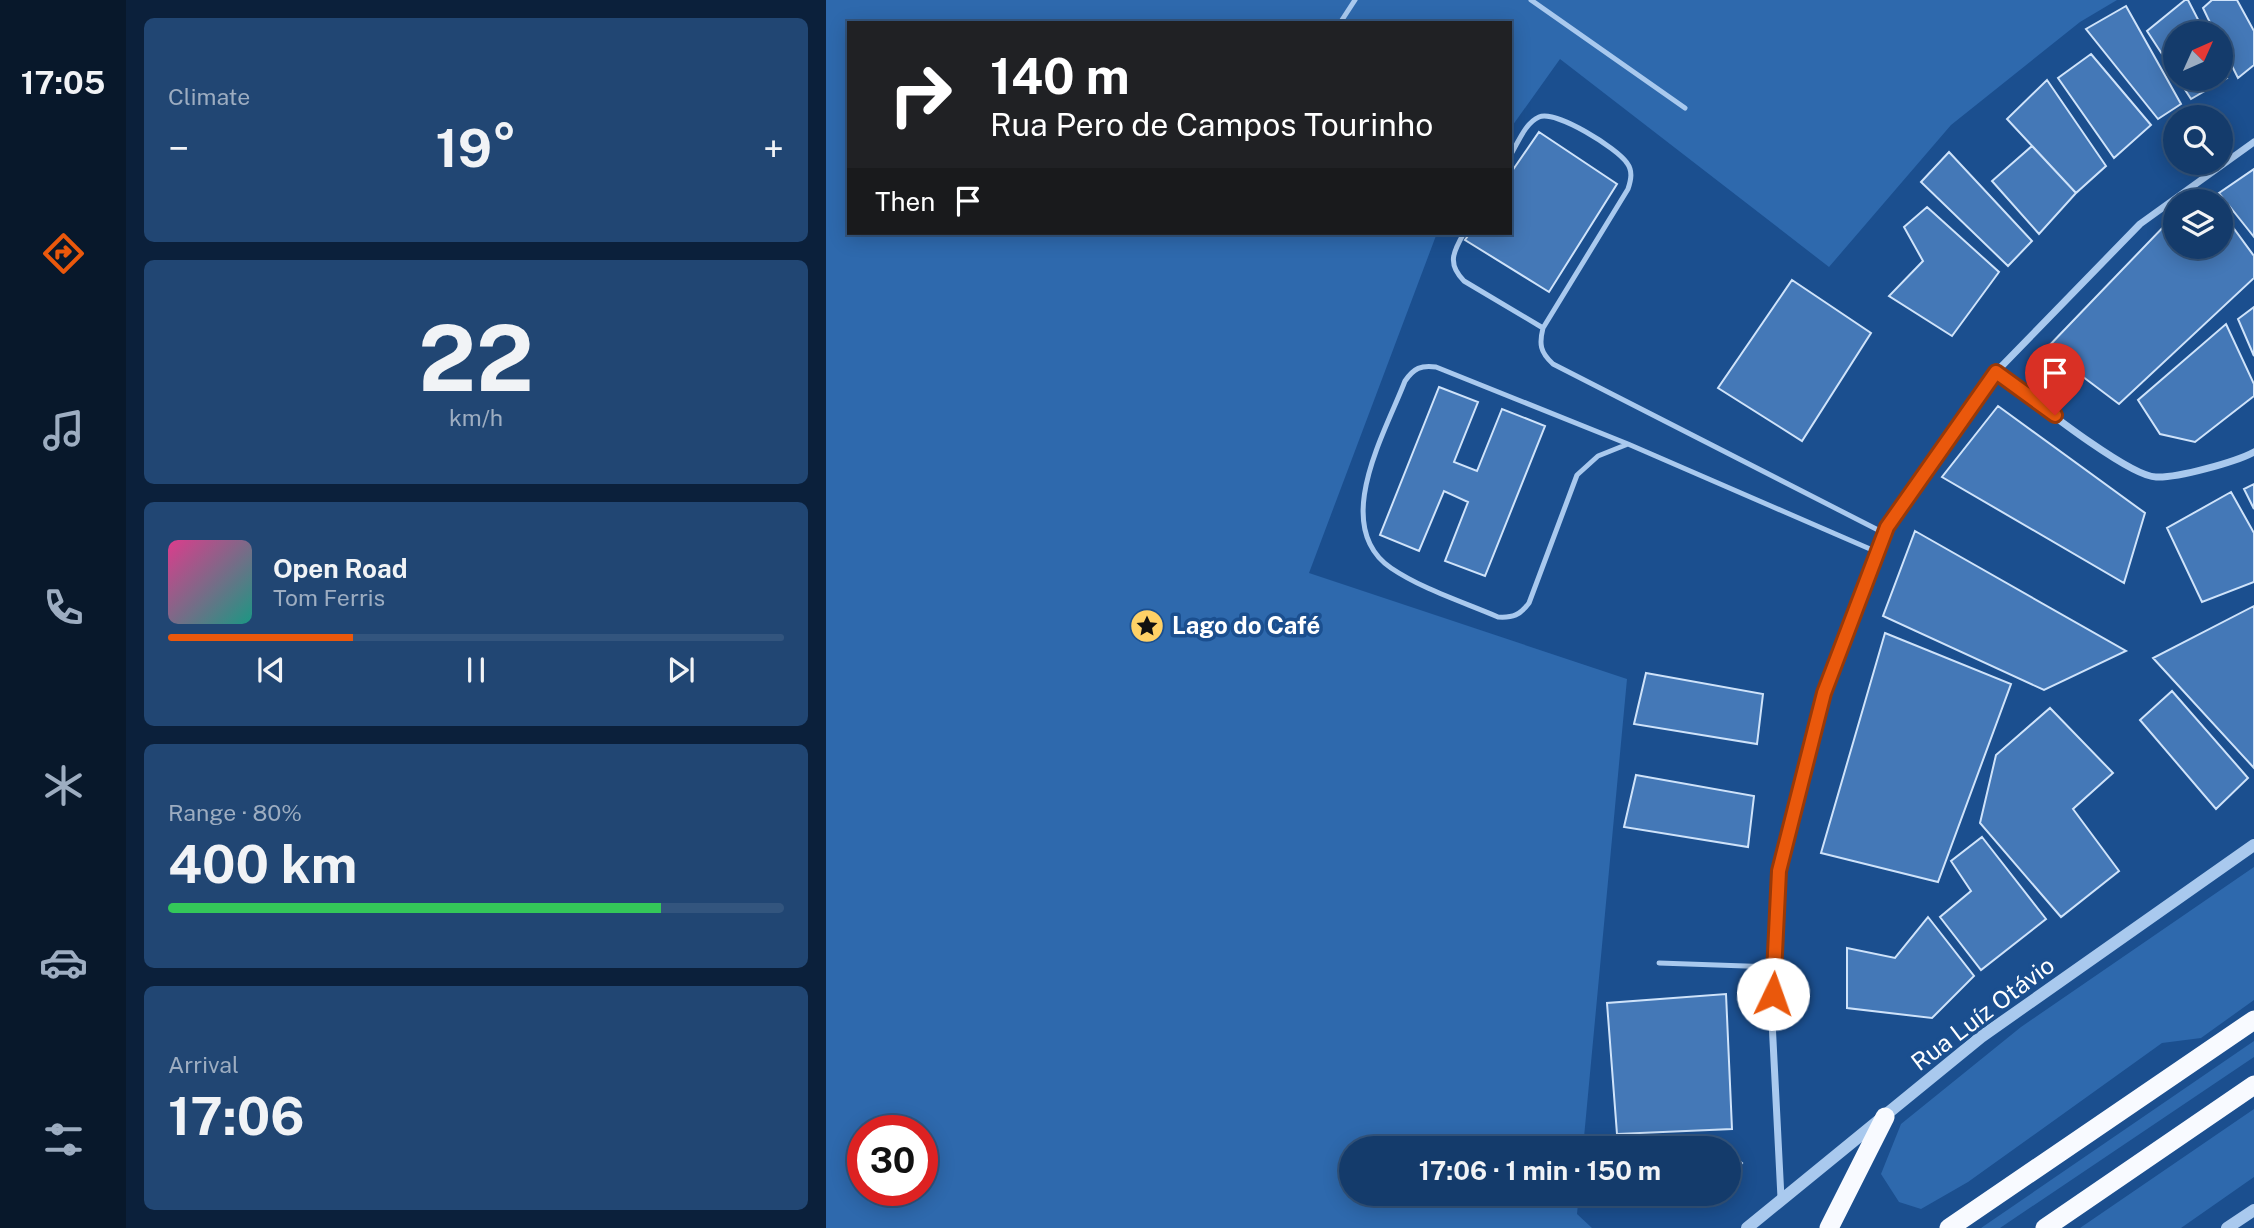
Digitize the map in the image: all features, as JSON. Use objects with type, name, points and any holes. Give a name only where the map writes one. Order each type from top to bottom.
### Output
[{"type":"highway","points":[[1949,1228],[2254,1020]]},
{"type":"highway","points":[[2045,1228],[2254,1085]]},
{"type":"highway","points":[[1829,1228],[1885,1117]]},
{"type":"street","points":[[1781,1198],[1772,1021],[1779,871],[1824,693],[1884,534],[1996,372],[2140,224],[2254,142]]},
{"type":"street","points":[[1996,372],[2114,459],[2155,478],[2238,461],[2254,452]]},
{"type":"street","name":"Rua Luíz Otávio","points":[[1747,1228],[1981,1037],[2254,845]]},
{"type":"street","points":[[2227,1228],[2254,1210]]},
{"type":"lane","points":[[1341,21],[1354,0]]},
{"type":"lane","points":[[1531,0],[1685,108]]},
{"type":"lane","points":[[1512,153],[1528,126],[1537,117],[1550,114],[1562,118],[1620,155],[1629,165],[1631,177],[1628,189],[1543,328],[1539,342],[1543,355],[1553,364],[1884,534]]},
{"type":"lane","points":[[1463,235],[1452,259],[1455,272],[1464,281],[1543,328]]},
{"type":"lane","points":[[1628,444],[1598,456],[1577,475],[1528,603],[1521,613],[1510,618],[1498,617],[1404,575],[1376,554],[1366,537],[1362,520],[1366,485],[1405,381],[1412,370],[1424,365],[1436,367],[1628,444],[1877,552]]},
{"type":"lane","points":[[1659,963],[1774,967]]},
{"type":"shaded area","name":"Lago do Café","points":[[826,0],[2117,0],[2080,22],[1951,125],[1829,267],[1560,59],[1512,126],[1512,21],[847,21],[847,235],[1436,235],[1309,573],[1627,679],[1584,1136],[1339,1136],[1339,1206],[1578,1206],[1577,1214],[1592,1228],[826,1228]]},
{"type":"shaded area","points":[[2254,867],[2254,1000],[2201,1038],[2162,1043],[1968,1182],[1921,1209],[1899,1202],[1881,1174],[1901,1124],[2021,1027]]},
{"type":"shaded area","points":[[2254,1041],[2254,1057],[2000,1228],[1981,1228]]},
{"type":"shaded area","points":[[2254,1109],[2254,1177],[2181,1228],[2080,1228]]},
{"type":"building","points":[[2185,0],[2188,0],[2199,21],[2163,21],[2163,56],[2147,31]]},
{"type":"building","points":[[2212,0],[2237,0],[2254,31],[2254,65],[2238,78],[2233,68],[2233,21],[2209,21],[2203,8]]},
{"type":"building","points":[[2126,6],[2163,72],[2163,91],[2174,91],[2181,104],[2163,105],[2163,116],[2158,119],[2086,29]]},
{"type":"building","points":[[2091,54],[2151,125],[2114,158],[2058,78]]},
{"type":"building","points":[[2047,80],[2106,166],[2076,193],[2007,119]]},
{"type":"building","points":[[2186,91],[2205,91],[2191,99]]},
{"type":"building","points":[[1539,132],[1617,184],[1549,292],[1465,240],[1469,235],[1512,235],[1512,171]]},
{"type":"building","points":[[2032,146],[2076,193],[2039,234],[1992,181]]},
{"type":"building","points":[[1949,152],[2032,241],[2008,266],[1921,182]]},
{"type":"building","points":[[2254,169],[2254,237],[2233,211],[2233,189],[2225,189]]},
{"type":"building","points":[[1927,207],[1999,272],[1952,336],[1889,296],[1923,261],[1904,227]]},
{"type":"building","points":[[2163,227],[2163,259],[2233,259],[2233,227],[2254,256],[2254,278],[2119,404],[2046,349]]},
{"type":"building","points":[[1792,280],[1871,333],[1802,441],[1718,388]]},
{"type":"building","points":[[2254,307],[2254,356],[2238,319]]},
{"type":"building","points":[[2226,324],[2254,384],[2254,396],[2195,442],[2160,434],[2138,400]]},
{"type":"building","points":[[1439,387],[1478,402],[1454,462],[1477,471],[1502,409],[1545,426],[1485,576],[1445,561],[1468,502],[1444,491],[1419,551],[1380,535]]},
{"type":"building","points":[[1998,406],[2145,513],[2124,583],[1942,477]]},
{"type":"building","points":[[2254,484],[2254,509],[2244,489]]},
{"type":"building","points":[[2231,492],[2254,533],[2254,582],[2202,602],[2167,528]]},
{"type":"building","points":[[1915,531],[2126,651],[2044,690],[1883,616]]},
{"type":"building","points":[[2254,606],[2254,768],[2153,658]]},
{"type":"building","points":[[1885,633],[2011,684],[1938,882],[1821,853]]},
{"type":"building","points":[[1646,673],[1763,694],[1757,744],[1634,724]]},
{"type":"building","points":[[2172,691],[2248,778],[2216,809],[2140,720]]},
{"type":"building","points":[[2050,708],[2113,773],[2073,809],[2119,871],[2061,917],[1980,823],[1996,755]]},
{"type":"building","points":[[1636,775],[1754,796],[1748,847],[1624,827]]},
{"type":"building","points":[[1982,837],[2046,919],[1981,970],[1940,917],[1971,891],[1951,861]]},
{"type":"building","points":[[1928,917],[1974,976],[1932,1018],[1847,1008],[1847,948],[1895,958]]},
{"type":"building","points":[[1726,994],[1732,1129],[1617,1134],[1607,1003]]},
{"type":"place","name":"Lago do Café","points":[[1147,626]]},
{"type":"route","points":[[1773,994],[1779,871],[1824,693],[1887,527],[1996,372],[2055,415]]}]
